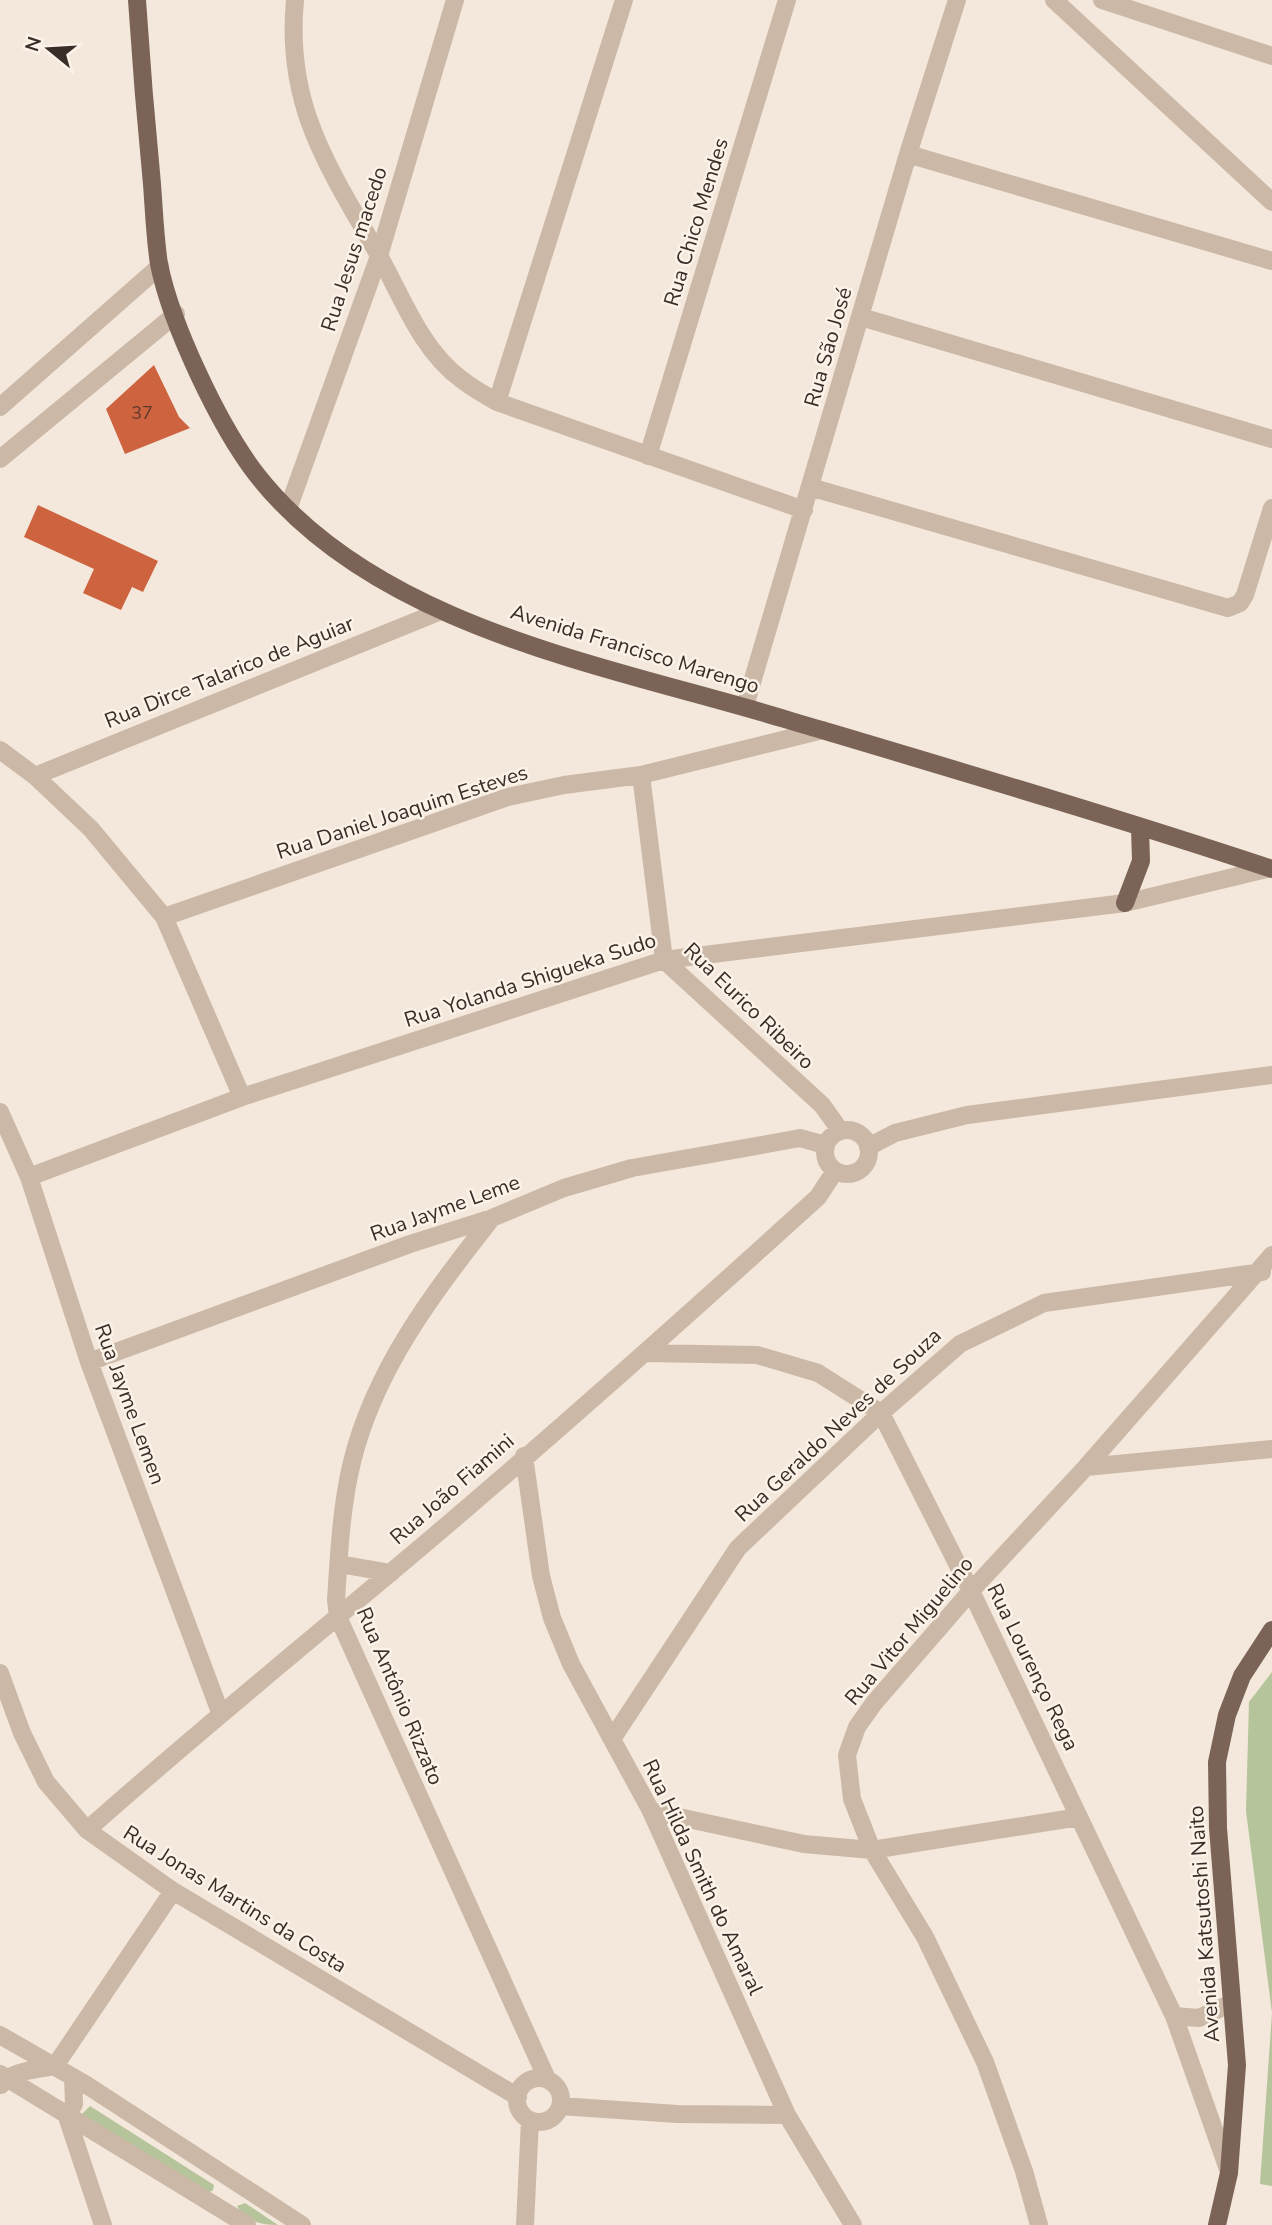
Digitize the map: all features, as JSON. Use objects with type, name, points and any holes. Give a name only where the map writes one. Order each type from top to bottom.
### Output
[{"type":"main road","name":"Avenida Francisco Marengo","points":[[137,0],[160,266],[176,314],[196,368],[221,418],[256,474],[288,509],[330,545],[441,611],[550,652],[745,706],[1271,868]]},
{"type":"main road","points":[[1125,903],[1141,861],[1140,828]]},
{"type":"main road","name":"Avenida Katsutoshi Naito","points":[[1217,2225],[1229,2174],[1237,2065],[1217,1762],[1227,1716],[1242,1676],[1272,1630]]},
{"type":"street","points":[[295,0],[291,38],[307,119],[324,161],[430,346],[459,378],[497,402],[804,510]]},
{"type":"street","name":"Rua Jesus macedo","points":[[288,509],[379,256],[455,0]]},
{"type":"street","points":[[497,402],[624,0]]},
{"type":"street","name":"Rua Chico Mendes","points":[[648,456],[787,0]]},
{"type":"street","name":"Rua São José","points":[[745,706],[908,154],[957,0]]},
{"type":"street","points":[[1054,0],[1272,202]]},
{"type":"street","points":[[1102,0],[1272,56]]},
{"type":"street","points":[[908,154],[1272,261]]},
{"type":"street","points":[[0,407],[160,266]]},
{"type":"street","points":[[0,459],[176,314]]},
{"type":"street","points":[[861,317],[1272,439]]},
{"type":"street","points":[[810,487],[1218,607],[1235,607],[1241,603],[1272,508]]},
{"type":"street","name":"Rua Dirce Talarico de Aguiar","points":[[35,776],[441,611]]},
{"type":"street","name":"Rua Daniel Joaquim Esteves","points":[[164,917],[508,797],[564,785],[641,775],[823,730]]},
{"type":"street","points":[[0,750],[35,776],[91,829],[164,917],[242,1097]]},
{"type":"street","name":"Rua Eurico Ribeiro","points":[[641,775],[664,960],[822,1105],[840,1130]]},
{"type":"street","name":"Rua Yolanda Shigueka Sudo","points":[[29,1177],[242,1097],[664,960],[1125,903],[1271,868]]},
{"type":"street","points":[[868,1147],[855,1131],[840,1130],[825,1145],[826,1160],[835,1171],[849,1174],[862,1168],[868,1147],[906,1130],[967,1115],[1272,1075]]},
{"type":"street","name":"Rua Jayme Lemen","points":[[0,1112],[29,1177],[89,1362],[220,1712]]},
{"type":"street","name":"Rua Jayme Leme","points":[[89,1362],[410,1244],[492,1218],[564,1188],[632,1168],[800,1139],[825,1145]]},
{"type":"street","name":"Rua João Fiamini","points":[[87,1830],[220,1712],[391,1573],[647,1353],[818,1197],[835,1171]]},
{"type":"street","name":"Rua Antônio Rizzato","points":[[492,1218],[439,1286],[401,1343],[367,1413],[352,1463],[339,1564],[338,1617],[547,2079]]},
{"type":"street","name":"Rua Vitor Miguelino","points":[[1039,2225],[1024,2171],[985,2062],[925,1937],[872,1850],[852,1799],[847,1755],[857,1727],[971,1591],[1264,1271],[1272,1255]]},
{"type":"street","name":"Rua Geraldo Neves de Souza","points":[[612,1739],[738,1548],[881,1413],[960,1343],[1011,1316],[1044,1303],[1264,1271]]},
{"type":"street","points":[[647,1353],[757,1355],[818,1373],[881,1413]]},
{"type":"street","name":"Rua Lourenço Rega","points":[[881,1413],[971,1591],[1174,2016],[1229,2174]]},
{"type":"street","points":[[1086,1467],[1272,1449]]},
{"type":"street","name":"Rua Hilda Smith do Amaral","points":[[524,1456],[541,1576],[552,1618],[571,1664],[652,1811],[787,2115],[853,2225]]},
{"type":"street","points":[[339,1564],[391,1573]]},
{"type":"street","name":"Rua Jonas Martins da Costa","points":[[0,1673],[22,1733],[46,1782],[87,1830],[173,1891],[518,2097]]},
{"type":"street","points":[[652,1811],[804,1844],[872,1850],[1080,1816]]},
{"type":"street","points":[[2,2080],[55,2066],[173,1891]]},
{"type":"street","points":[[1174,2016],[1199,2018],[1232,2003]]},
{"type":"street","points":[[0,2035],[73,2077],[302,2225]]},
{"type":"street","points":[[66,2117],[74,2104],[73,2077]]},
{"type":"street","points":[[547,2079],[560,2093],[560,2106],[556,2114],[546,2121],[530,2120],[519,2108],[518,2097],[528,2081],[547,2079]]},
{"type":"street","points":[[2,2080],[247,2225]]},
{"type":"street","points":[[560,2106],[677,2114],[787,2115]]},
{"type":"street","points":[[66,2117],[103,2225]]},
{"type":"street","points":[[525,2225],[530,2120]]},
{"type":"street","points":[[220,2208],[236,2183]]},
{"type":"green space","points":[[1272,1672],[1272,2013],[1246,1811],[1249,1702]]},
{"type":"green space","points":[[1272,2013],[1272,2186],[1260,2184]]},
{"type":"green space","points":[[90,2106],[214,2185],[213,2190],[207,2194],[82,2114]]},
{"type":"green space","points":[[245,2203],[278,2225],[249,2219],[237,2206]]},
{"type":"building","points":[[154,365],[179,417],[190,428],[125,454],[106,409]]},
{"type":"building","points":[[38,505],[158,561],[143,592],[132,587],[121,610],[83,593],[94,569],[24,537]]}]
